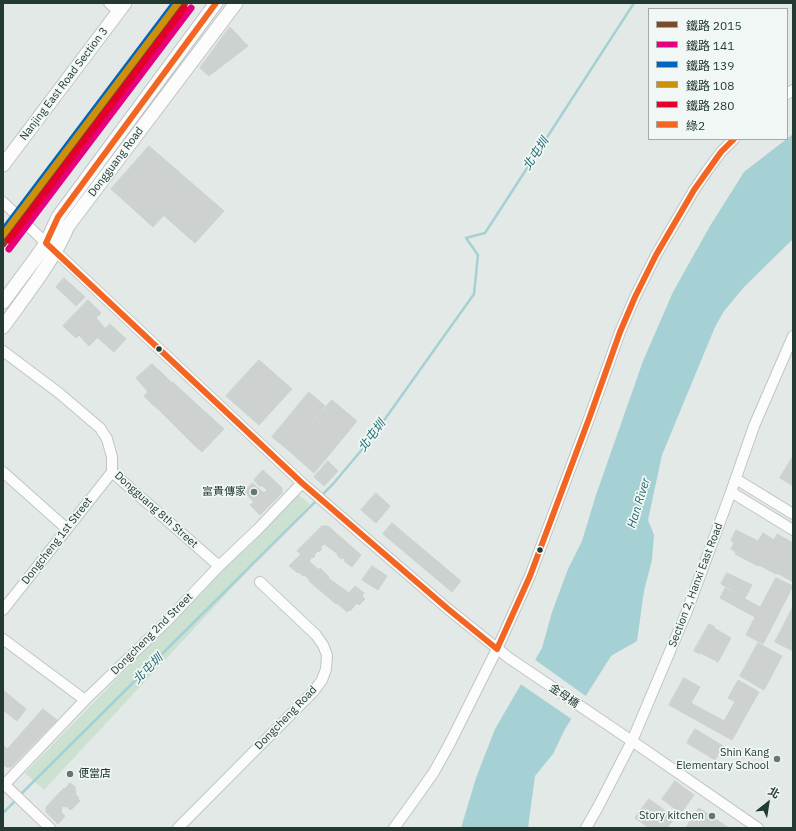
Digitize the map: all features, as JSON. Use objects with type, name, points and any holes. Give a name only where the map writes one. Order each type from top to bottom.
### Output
[{"type":"street","name":"Dongguang Road","points":[[3,327],[41,274],[58,217],[216,3]]},
{"type":"street","name":"Dongguang Road","points":[[3,302],[68,226],[236,3]]},
{"type":"street","name":"Nanjing East Road Section 3","points":[[3,164],[118,6]]},
{"type":"street","points":[[394,828],[434,772],[498,649],[530,576],[620,332],[635,297],[656,255],[694,190],[721,152],[733,140]]},
{"type":"street","name":"金母橋","points":[[3,202],[302,483],[448,609],[509,658],[758,828]]},
{"type":"street","name":"Section 2, Hanxi East Road","points":[[586,828],[632,741],[686,611],[736,479],[754,426],[793,336]]},
{"type":"street","name":"Dongguang 8th Street","points":[[3,351],[58,393],[100,428],[107,439],[112,457],[112,472],[219,566]]},
{"type":"street","points":[[3,472],[67,529]]},
{"type":"street","name":"Dongcheng 1st Street","points":[[3,610],[112,472]]},
{"type":"street","points":[[736,479],[793,514]]},
{"type":"street","name":"Dongcheng 2nd Street","points":[[4,785],[85,700],[166,622],[219,566],[258,529],[302,483]]},
{"type":"street","points":[[731,492],[793,530]]},
{"type":"street","name":"Dongcheng Road","points":[[178,828],[313,692],[322,680],[326,669],[327,655],[323,644],[316,635],[260,582]]},
{"type":"street","points":[[3,639],[85,700]]},
{"type":"street","points":[[4,785],[50,828]]},
{"type":"green space","points":[[297,494],[310,504],[44,790],[25,773]]},
{"type":"water","name":"Han River","points":[[793,134],[793,239],[745,286],[724,311],[715,327],[662,455],[648,520],[654,535],[652,560],[644,591],[637,641],[611,656],[565,729],[553,754],[535,776],[528,828],[461,828],[476,778],[495,729],[542,648],[552,612],[568,569],[582,541],[596,495],[643,361],[673,292],[710,226],[744,172],[785,140],[788,140],[788,138]]},
{"type":"pier","points":[[534,659],[587,697],[573,720],[519,683]]},
{"type":"building","points":[[230,27],[248,46],[209,76],[200,68]]},
{"type":"building","points":[[149,146],[224,211],[195,243],[121,178]]},
{"type":"building","points":[[121,178],[164,215],[153,227],[111,189]]},
{"type":"building","points":[[64,278],[85,297],[76,306],[56,287]]},
{"type":"building","points":[[88,300],[101,313],[76,338],[63,326]]},
{"type":"building","points":[[96,318],[106,329],[89,346],[79,335]]},
{"type":"building","points":[[110,324],[126,339],[114,352],[98,338]]},
{"type":"building","points":[[259,360],[292,389],[259,425],[226,396]]},
{"type":"building","points":[[152,364],[165,376],[148,392],[136,378]]},
{"type":"building","points":[[165,376],[173,384],[152,404],[144,396]]},
{"type":"building","points":[[173,382],[179,388],[158,409],[152,404],[173,384]]},
{"type":"building","points":[[179,388],[191,399],[170,421],[158,409]]},
{"type":"building","points":[[309,392],[325,406],[288,450],[272,437]]},
{"type":"building","points":[[191,399],[214,420],[192,443],[170,421]]},
{"type":"building","points":[[332,400],[357,421],[314,473],[288,450]]},
{"type":"building","points":[[214,420],[224,429],[202,452],[192,443]]},
{"type":"building","points":[[793,456],[793,486],[780,478]]},
{"type":"building","points":[[328,461],[338,471],[324,486],[314,477]]},
{"type":"building","name":"富貴傳家","points":[[263,470],[282,488],[282,493],[260,515],[250,505],[254,502],[244,492],[252,483],[264,493],[267,490],[261,485],[260,487],[254,480]]},
{"type":"building","points":[[376,493],[390,506],[376,523],[361,510]]},
{"type":"building","points":[[392,523],[461,581],[452,592],[383,534]]},
{"type":"building","points":[[322,526],[328,526],[361,555],[352,567],[344,561],[345,559],[341,559],[337,555],[338,554],[324,544],[320,548],[322,549],[319,552],[318,551],[309,561],[319,570],[320,568],[329,577],[328,578],[349,593],[355,586],[364,593],[362,596],[365,599],[359,605],[357,603],[350,611],[349,610],[347,612],[309,581],[310,580],[304,575],[303,576],[299,572],[298,573],[289,566],[301,554],[297,551]]},
{"type":"building","points":[[736,530],[758,541],[763,533],[774,540],[777,534],[793,543],[793,582],[735,554],[736,552],[731,549],[734,543],[731,541]]},
{"type":"building","points":[[372,566],[387,576],[378,590],[362,580]]},
{"type":"building","points":[[727,573],[752,585],[745,598],[721,584]]},
{"type":"building","points":[[776,578],[793,586],[763,644],[746,635],[755,617],[720,598],[725,588],[760,607]]},
{"type":"building","points":[[793,607],[793,651],[775,642]]},
{"type":"building","points":[[709,624],[731,638],[718,662],[694,651]]},
{"type":"building","points":[[758,643],[782,656],[764,690],[740,676]]},
{"type":"building","points":[[684,678],[700,687],[691,703],[724,721],[735,702],[728,698],[738,680],[759,692],[732,740],[669,705]]},
{"type":"building","points":[[3,690],[26,709],[17,721],[3,710]]},
{"type":"building","points":[[43,709],[57,720],[11,767],[6,767],[3,764],[3,745],[7,749]]},
{"type":"building","points":[[695,729],[723,746],[715,760],[687,743]]},
{"type":"building","points":[[675,781],[694,795],[681,813],[662,799]]},
{"type":"building","points":[[70,783],[75,787],[76,795],[80,801],[70,810],[68,806],[62,807],[61,812],[65,816],[58,824],[46,812],[46,807]]},
{"type":"building","points":[[649,799],[675,818],[667,828],[649,828],[635,818]]},
{"type":"building","points":[[699,808],[729,828],[686,828]]},
{"type":"waterway","name":"北屯圳","points":[[321,496],[370,440],[474,294],[478,255],[466,238],[485,233],[634,3]]},
{"type":"waterway","name":"北屯圳","points":[[20,795],[317,500]]},
{"type":"waterway","name":"北屯圳","points":[[3,813],[17,799]]},
{"type":"rail line","name":"139","points":[[3,231],[175,3]]},
{"type":"rail line","name":"108","points":[[3,235],[178,3]]},
{"type":"rail line","name":"2015","points":[[3,244],[185,3]]},
{"type":"rail line","name":"280","points":[[9,240],[184,8]]},
{"type":"rail line","name":"141","points":[[9,249],[191,8]]},
{"type":"transit line","name":"綠2","points":[[216,3],[58,217],[46,243],[302,483],[448,609],[497,649]]},
{"type":"transit line","name":"綠2","points":[[497,649],[530,576],[620,332],[635,297],[656,255],[694,190],[721,152],[733,140]]},
{"type":"place","name":"富貴傳家","points":[[254,492]]},
{"type":"place","name":"Shin Kang Elementary School","points":[[777,759]]},
{"type":"place","name":"便當店","points":[[70,774]]},
{"type":"place","name":"Story kitchen","points":[[712,816]]}]
